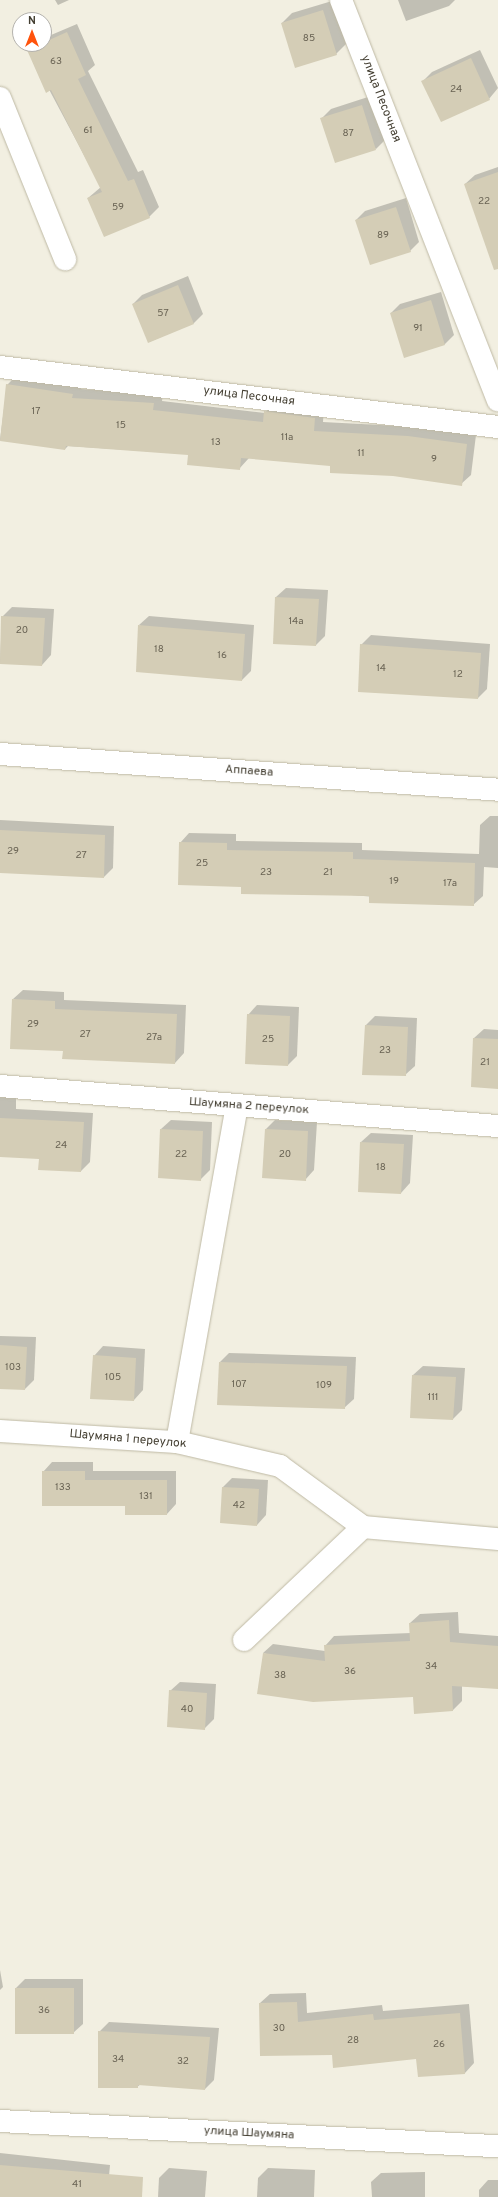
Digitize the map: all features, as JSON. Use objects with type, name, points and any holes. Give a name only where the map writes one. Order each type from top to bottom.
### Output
[{"type":"street","name":"улица Песочная","points":[[341,0],[498,400]]},
{"type":"street","points":[[0,98],[65,259]]},
{"type":"street","name":"улица Песочная","points":[[0,367],[498,427]]},
{"type":"street","name":"Аппаева","points":[[0,754],[498,790]]},
{"type":"street","name":"Шаумяна 2 переулок","points":[[0,1086],[498,1126]]},
{"type":"street","points":[[177,1442],[237,1106]]},
{"type":"street","name":"Шаумяна 1 переулок","points":[[0,1431],[177,1442],[280,1466],[363,1527]]},
{"type":"street","points":[[244,1640],[363,1527],[498,1539]]},
{"type":"street","name":"улица Шаумяна","points":[[0,2121],[498,2146]]},
{"type":"building","points":[[323,10],[337,55],[295,68],[281,23]]},
{"type":"building","points":[[67,32],[86,75],[78,79],[128,181],[134,179],[150,218],[104,237],[87,198],[102,192],[51,90],[46,93],[28,52],[52,52],[52,39]]},
{"type":"building","points":[[471,58],[490,100],[441,122],[421,81]]},
{"type":"building","points":[[362,105],[376,150],[335,163],[320,118]]},
{"type":"building","points":[[498,172],[498,269],[494,270],[464,184]]},
{"type":"building","points":[[396,207],[411,252],[370,265],[355,220]]},
{"type":"building","points":[[178,285],[194,324],[148,343],[132,304]]},
{"type":"building","points":[[431,300],[445,345],[404,358],[390,313]]},
{"type":"building","points":[[6,384],[73,394],[72,398],[154,403],[153,410],[263,422],[264,411],[315,418],[314,431],[408,436],[467,444],[462,486],[393,476],[330,473],[330,466],[241,458],[240,470],[187,465],[188,455],[66,446],[65,450],[0,441]]},
{"type":"building","points":[[275,597],[319,599],[316,646],[273,644]]},
{"type":"building","points":[[1,616],[45,618],[42,666],[0,664]]},
{"type":"building","points":[[138,625],[245,634],[242,681],[136,672]]},
{"type":"building","points":[[360,644],[481,653],[478,699],[358,692]]},
{"type":"building","points":[[0,830],[105,835],[104,878],[0,873]]},
{"type":"building","points":[[179,842],[227,843],[227,850],[353,852],[353,859],[475,863],[474,906],[369,903],[369,896],[241,894],[241,887],[178,885]]},
{"type":"building","points":[[12,999],[55,1001],[55,1009],[177,1014],[175,1064],[62,1059],[63,1051],[10,1049]]},
{"type":"building","points":[[247,1014],[290,1016],[288,1066],[245,1064]]},
{"type":"building","points":[[365,1025],[408,1027],[406,1076],[362,1075]]},
{"type":"building","points":[[473,1038],[498,1039],[498,1089],[471,1087]]},
{"type":"building","points":[[0,1118],[84,1122],[81,1172],[38,1170],[39,1159],[0,1157]]},
{"type":"building","points":[[160,1129],[203,1131],[201,1181],[158,1178]]},
{"type":"building","points":[[265,1129],[308,1131],[306,1181],[262,1178]]},
{"type":"building","points":[[360,1142],[404,1144],[401,1194],[358,1192]]},
{"type":"building","points":[[0,1345],[27,1347],[25,1390],[0,1389]]},
{"type":"building","points":[[93,1355],[136,1358],[134,1401],[90,1399]]},
{"type":"building","points":[[219,1362],[347,1366],[345,1409],[217,1405]]},
{"type":"building","points":[[412,1375],[456,1377],[453,1420],[410,1418]]},
{"type":"building","points":[[42,1471],[85,1471],[85,1480],[167,1480],[167,1515],[125,1515],[125,1506],[42,1506]]},
{"type":"building","points":[[222,1487],[259,1489],[257,1526],[220,1523]]},
{"type":"building","points":[[449,1620],[450,1642],[498,1646],[498,1689],[452,1686],[453,1711],[414,1714],[413,1697],[313,1702],[257,1694],[263,1653],[325,1661],[324,1645],[410,1641],[409,1623]]},
{"type":"building","points":[[169,1690],[207,1693],[205,1730],[167,1727]]},
{"type":"building","points":[[15,1988],[74,1988],[74,2034],[15,2034]]},
{"type":"building","points":[[297,2002],[298,2022],[373,2014],[374,2020],[460,2013],[465,2074],[418,2077],[416,2059],[333,2068],[332,2055],[260,2056],[259,2003]]},
{"type":"building","points":[[98,2031],[210,2037],[205,2090],[138,2085],[138,2088],[98,2088]]},
{"type":"building","points":[[0,2165],[143,2177],[142,2197],[0,2197]]}]
